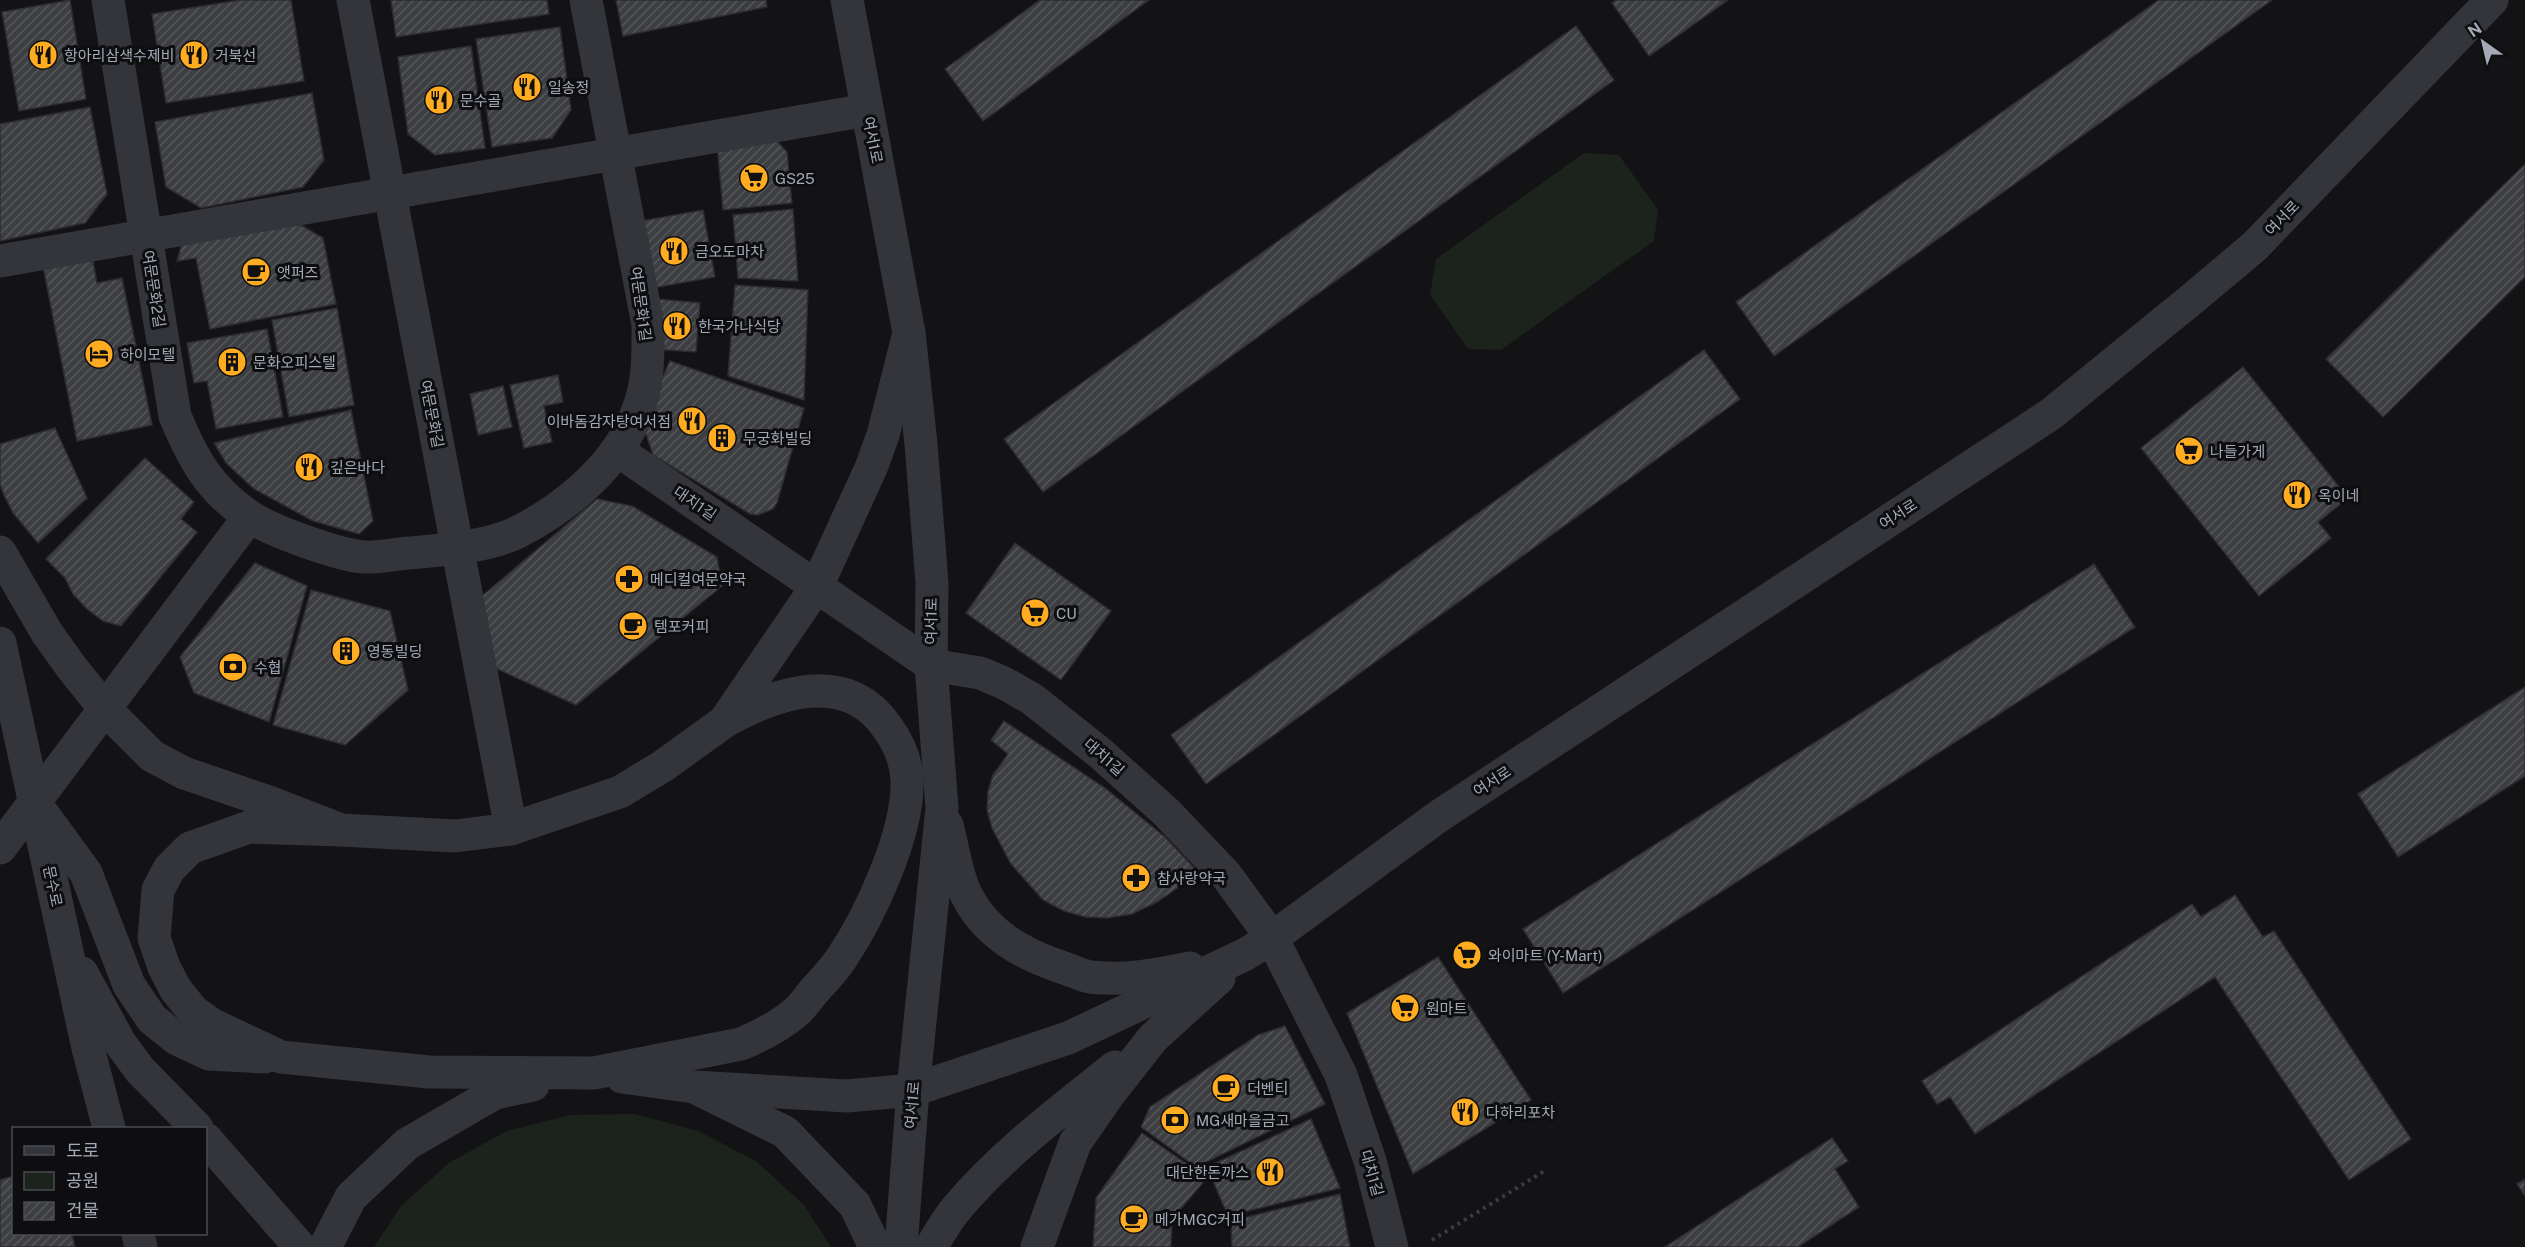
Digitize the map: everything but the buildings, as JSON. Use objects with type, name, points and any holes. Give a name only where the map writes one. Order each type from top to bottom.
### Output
[{"type":"street","name":"여문문화2길","points":[[108,0],[175,416],[191,455],[206,477],[249,517],[303,541],[364,557],[458,549]]},
{"type":"street","name":"여문문화길","points":[[353,0],[511,829]]},
{"type":"street","name":"여문문화1길","points":[[458,549],[514,533],[554,510],[590,480],[617,450],[638,410],[648,369],[648,325],[586,0]]},
{"type":"street","name":"여서1로","points":[[847,0],[909,333],[932,583],[931,665],[942,808],[913,1090],[902,1247]]},
{"type":"street","name":"여서로","points":[[1258,947],[1439,816],[2051,414],[2255,246],[2492,0]]},
{"type":"street","points":[[0,261],[867,110]]},
{"type":"street","points":[[724,722],[817,586],[884,435],[909,333]]},
{"type":"street","name":"대치1길","points":[[617,450],[931,665],[980,673],[1004,682],[1032,699],[1100,753],[1196,841],[1226,875],[1258,947],[1341,1075],[1370,1161],[1392,1247]]},
{"type":"street","points":[[0,848],[249,517]]},
{"type":"street","points":[[0,552],[46,633],[105,709],[152,756],[184,773],[266,801],[341,831]]},
{"type":"street","name":"문수로","points":[[0,643],[88,1048],[110,1127]]},
{"type":"street","points":[[281,1057],[211,1024],[193,1011],[176,990],[164,967],[154,938],[158,890],[170,869],[190,848],[212,838],[249,827],[455,836],[511,829],[620,792],[663,766],[724,722],[758,703],[791,693],[819,691],[842,693],[861,701],[876,711],[893,735],[905,764],[907,783],[900,832],[890,865],[841,959],[797,1011],[758,1037],[741,1044],[495,1093],[407,1144],[351,1197],[325,1247]]},
{"type":"street","points":[[35,802],[86,873],[129,985],[152,1019],[177,1039],[209,1054],[281,1057],[429,1072],[594,1073],[694,1087],[847,1096],[913,1090],[1068,1038],[1258,947]]},
{"type":"street","points":[[942,808],[965,892],[984,921],[1009,944],[1041,960],[1088,976],[1121,978],[1157,975],[1258,947]]},
{"type":"street","points":[[931,1247],[955,1210],[1016,1149],[1152,1038],[1258,947]]},
{"type":"street","points":[[67,948],[127,1052],[140,1070],[196,1127]]},
{"type":"street","points":[[1037,1247],[1075,1143],[1152,1038]]},
{"type":"street","points":[[694,1087],[785,1132],[855,1205],[875,1247]]},
{"type":"street","points":[[207,1140],[300,1247]]},
{"type":"path","points":[[1430,1241],[1546,1170]]},
{"type":"green space","points":[[1584,153],[1619,155],[1658,210],[1654,241],[1501,350],[1468,349],[1430,295],[1436,259]]},
{"type":"green space","points":[[635,1114],[698,1131],[756,1161],[804,1205],[831,1247],[374,1247],[401,1206],[450,1162],[507,1131],[570,1115]]},
{"type":"place","name":"항아리삼색수제비","points":[[43,55]]},
{"type":"place","name":"거북선","points":[[194,55]]},
{"type":"place","name":"일송정","points":[[527,87]]},
{"type":"place","name":"문수골","points":[[439,100]]},
{"type":"place","name":"GS25","points":[[754,178]]},
{"type":"place","name":"금오도마차","points":[[674,251]]},
{"type":"place","name":"앳퍼즈","points":[[256,272]]},
{"type":"place","name":"한국가나식당","points":[[677,326]]},
{"type":"place","name":"하이모텔","points":[[99,354]]},
{"type":"place","name":"문화오피스텔","points":[[232,362]]},
{"type":"place","name":"이바돔감자탕여서점","points":[[692,421]]},
{"type":"place","name":"무궁화빌딩","points":[[722,438]]},
{"type":"place","name":"나들가게","points":[[2189,451]]},
{"type":"place","name":"깊은바다","points":[[309,467]]},
{"type":"place","name":"옥이네","points":[[2297,495]]},
{"type":"place","name":"메디컬여문약국","points":[[629,579]]},
{"type":"place","name":"CU","points":[[1035,613]]},
{"type":"place","name":"템포커피","points":[[633,626]]},
{"type":"place","name":"영동빌딩","points":[[346,651]]},
{"type":"place","name":"수협","points":[[233,667]]},
{"type":"place","name":"참사랑약국","points":[[1136,878]]},
{"type":"place","name":"와이마트 (Y-Mart)","points":[[1467,955]]},
{"type":"place","name":"원마트","points":[[1405,1008]]},
{"type":"place","name":"더벤티","points":[[1226,1088]]},
{"type":"place","name":"다하리포차","points":[[1465,1112]]},
{"type":"place","name":"MG새마을금고","points":[[1175,1120]]},
{"type":"place","name":"대단한돈까스","points":[[1270,1172]]},
{"type":"place","name":"메가MGC커피","points":[[1134,1219]]}]
